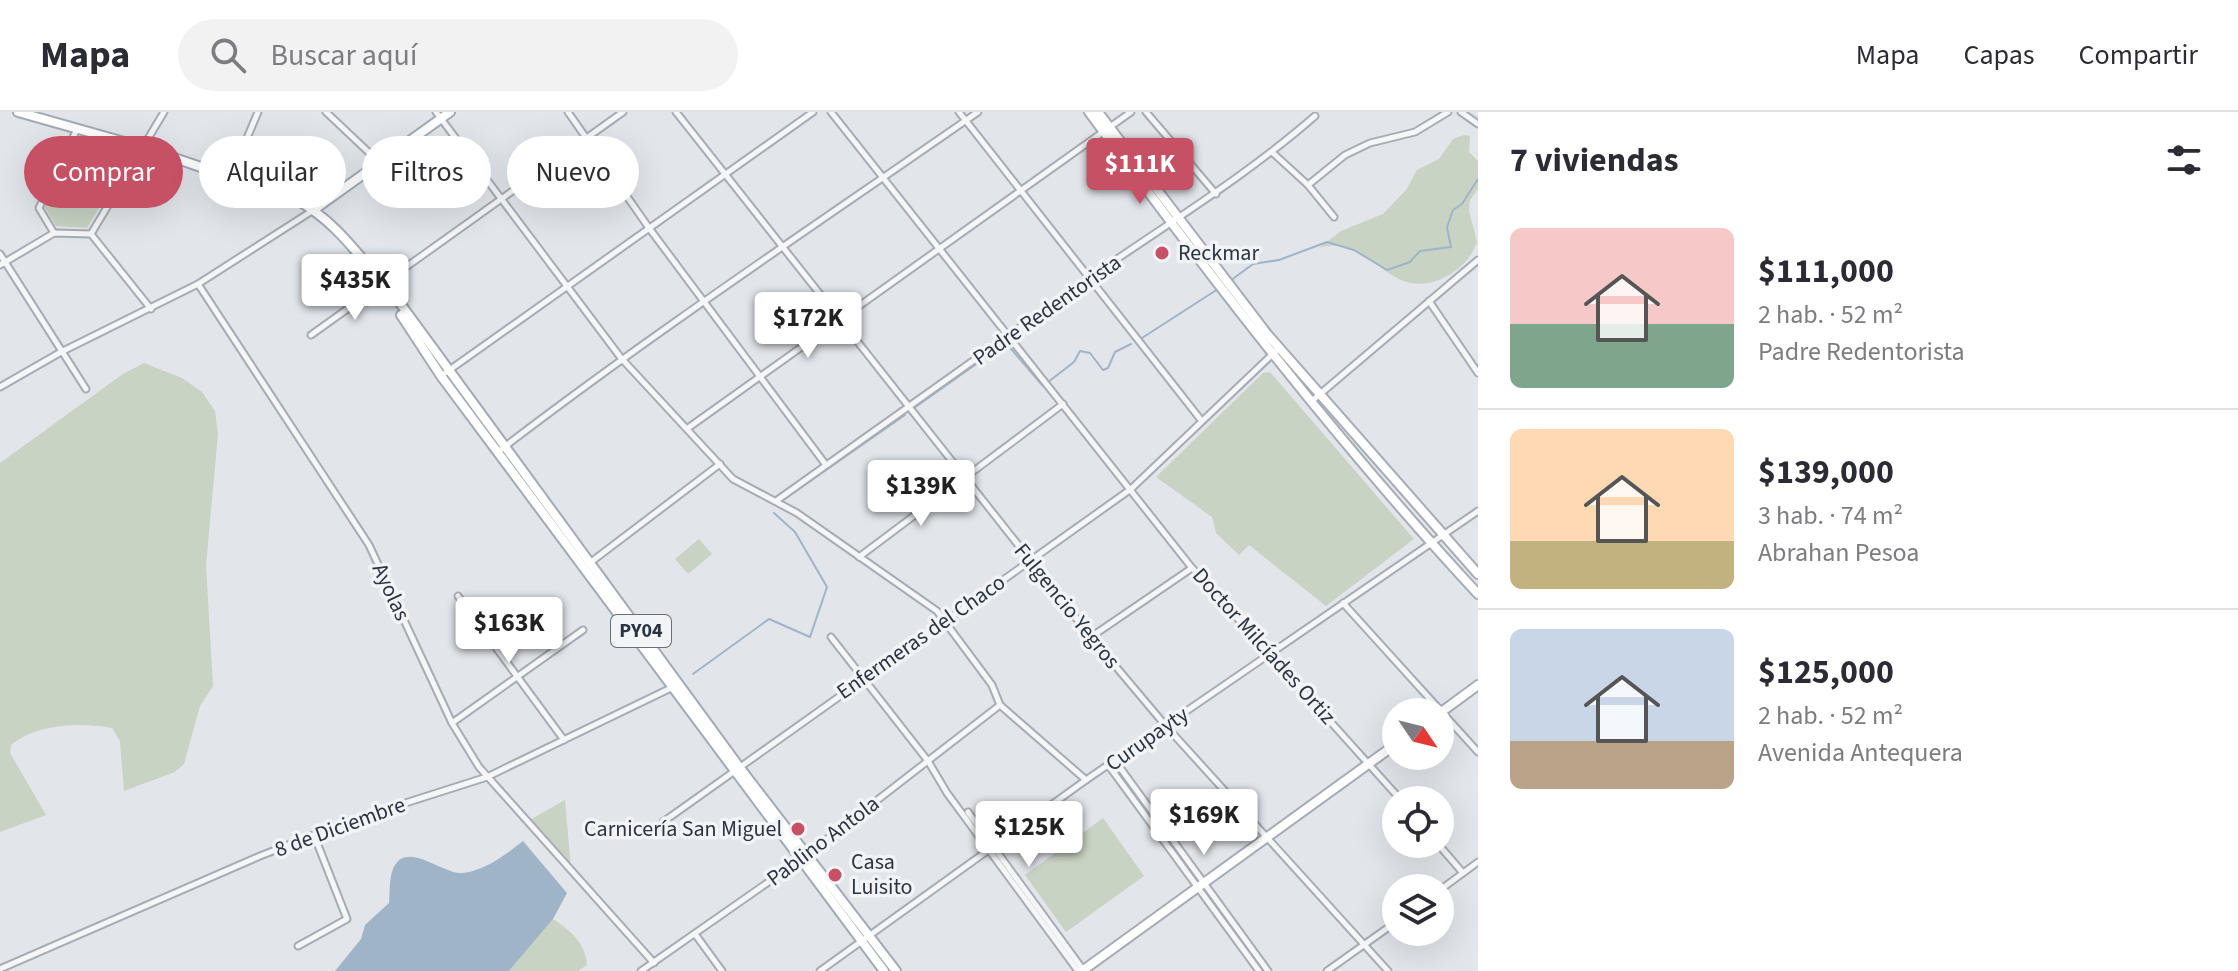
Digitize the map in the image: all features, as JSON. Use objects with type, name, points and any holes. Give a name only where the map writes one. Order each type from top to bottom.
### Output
[{"type":"main road","points":[[18,112],[102,136]]},
{"type":"main road","points":[[412,136],[438,116],[450,112]]},
{"type":"main road","points":[[1089,112],[1108,131],[1276,351],[1478,574]]},
{"type":"main road","points":[[1098,112],[1108,131]]},
{"type":"main road","points":[[315,209],[362,174]]},
{"type":"main road","name":"PY04","points":[[315,209],[342,232],[385,287],[445,374],[591,562],[675,686]]},
{"type":"main road","points":[[1316,397],[1431,543],[1478,594]]},
{"type":"main road","name":"PY04","points":[[502,449],[737,770],[866,938],[896,971]]},
{"type":"main road","points":[[1454,703],[1478,685]]},
{"type":"main road","points":[[1082,971],[1382,754]]},
{"type":"main road","name":"PY04","points":[[866,938],[884,971]]},
{"type":"street","points":[[248,136],[258,112]]},
{"type":"street","points":[[326,112],[362,146]]},
{"type":"street","points":[[568,112],[586,136]]},
{"type":"street","points":[[590,136],[623,112]]},
{"type":"street","name":"Fulgencio Yegros","points":[[676,112],[1091,637],[1165,725],[1388,971]]},
{"type":"street","points":[[445,374],[565,285],[813,112]]},
{"type":"street","name":"Doctor Milcíades Ortiz","points":[[831,112],[1192,568],[1389,786]]},
{"type":"street","points":[[959,112],[1201,420]]},
{"type":"street","points":[[502,449],[621,358],[784,249],[978,112]]},
{"type":"street","points":[[688,428],[1131,112]]},
{"type":"street","points":[[1146,112],[1216,194]]},
{"type":"street","points":[[1308,185],[1345,155],[1370,143],[1415,132],[1448,112]]},
{"type":"street","points":[[1461,112],[1478,124]]},
{"type":"street","points":[[148,136],[162,113]]},
{"type":"street","points":[[438,116],[621,358],[720,464],[747,489],[776,501],[945,619],[992,685],[1000,705],[1086,780]]},
{"type":"street","name":"Padre Redentorista","points":[[776,501],[1089,278],[1216,194],[1273,153],[1315,116]]},
{"type":"street","points":[[54,233],[39,208],[77,129]]},
{"type":"street","points":[[1273,153],[1308,185],[1334,217]]},
{"type":"street","points":[[311,335],[385,287],[507,194]]},
{"type":"street","points":[[91,234],[106,208]]},
{"type":"street","points":[[635,208],[826,465]]},
{"type":"street","points":[[0,387],[61,352],[198,284],[315,209]]},
{"type":"street","points":[[3,263],[54,233],[91,234],[151,309]]},
{"type":"street","points":[[0,254],[86,389]]},
{"type":"street","points":[[1316,397],[1478,260]]},
{"type":"street","name":"Ayolas","points":[[198,284],[369,545],[452,723],[487,777],[654,963]]},
{"type":"street","points":[[1429,301],[1478,373]]},
{"type":"street","name":"Enfermeras del Chaco","points":[[663,822],[1131,489],[1276,351]]},
{"type":"street","points":[[859,557],[1063,404]]},
{"type":"street","points":[[591,562],[720,464]]},
{"type":"street","name":"Curupayty","points":[[820,971],[1086,780],[1478,511]]},
{"type":"street","points":[[1091,637],[1192,568]]},
{"type":"street","points":[[458,596],[564,740]]},
{"type":"street","points":[[1343,603],[1428,698]]},
{"type":"street","points":[[452,723],[583,630]]},
{"type":"street","points":[[831,637],[928,761],[947,793],[992,847],[1082,971]]},
{"type":"street","name":"8 de Diciembre","points":[[0,969],[314,835],[487,777],[675,686]]},
{"type":"street","name":"Pablino Antola","points":[[641,971],[804,857],[1000,705]]},
{"type":"street","points":[[1454,726],[1478,752]]},
{"type":"street","points":[[1116,762],[1259,971]]},
{"type":"street","points":[[1109,766],[1268,971]]},
{"type":"street","points":[[298,946],[347,919],[314,835]]},
{"type":"street","points":[[1450,858],[1463,873]]},
{"type":"street","points":[[1454,880],[1478,862]]},
{"type":"street","points":[[1327,971],[1382,932]]},
{"type":"street","points":[[695,934],[722,971]]},
{"type":"green space","points":[[1470,136],[1469,152],[1478,161],[1478,189],[1470,200],[1469,211],[1477,242],[1457,270],[1435,281],[1412,283],[1401,280],[1342,246],[1319,248],[1341,231],[1383,214],[1406,190],[1417,170],[1439,159],[1453,139]]},
{"type":"green space","points":[[45,208],[99,208],[87,228],[56,226]]},
{"type":"green space","points":[[144,363],[182,378],[202,392],[215,411],[218,434],[206,565],[213,686],[200,706],[184,764],[175,772],[124,791],[120,741],[112,728],[59,726],[21,738],[11,745],[10,753],[46,815],[0,832],[0,463],[123,374]]},
{"type":"green space","points":[[1270,372],[1414,539],[1326,606],[1249,545],[1239,555],[1216,533],[1212,517],[1156,477],[1263,373]]},
{"type":"green space","points":[[699,539],[712,554],[688,574],[675,559]]},
{"type":"green space","points":[[565,800],[571,869],[528,821]]},
{"type":"green space","points":[[1103,818],[1144,876],[1066,932],[1025,875]]},
{"type":"green space","points":[[553,919],[576,938],[584,950],[587,965],[578,971],[509,971]]},
{"type":"water","points":[[523,841],[567,893],[553,919],[509,971],[335,971],[361,939],[365,925],[389,903],[391,876],[397,862],[405,857],[414,857],[463,873],[487,865]]},
{"type":"waterway","points":[[1230,281],[1253,264],[1279,260],[1327,242],[1354,250],[1387,270],[1410,262],[1420,251],[1451,247],[1447,227],[1453,210],[1462,204],[1478,179]]},
{"type":"waterway","points":[[1142,338],[1218,289]]},
{"type":"waterway","points":[[914,408],[1006,343],[1043,386],[1074,362],[1080,351],[1090,353],[1103,370],[1108,368],[1115,352],[1131,344]]},
{"type":"waterway","points":[[783,500],[905,415]]},
{"type":"waterway","points":[[693,674],[769,619],[810,637],[827,587],[795,532],[774,513]]},
{"type":"place","name":"Reckmar","points":[[1162,253]]},
{"type":"place","name":"Carnicería San Miguel","points":[[798,829]]},
{"type":"place","name":"Casa Luisito","points":[[835,875]]}]
